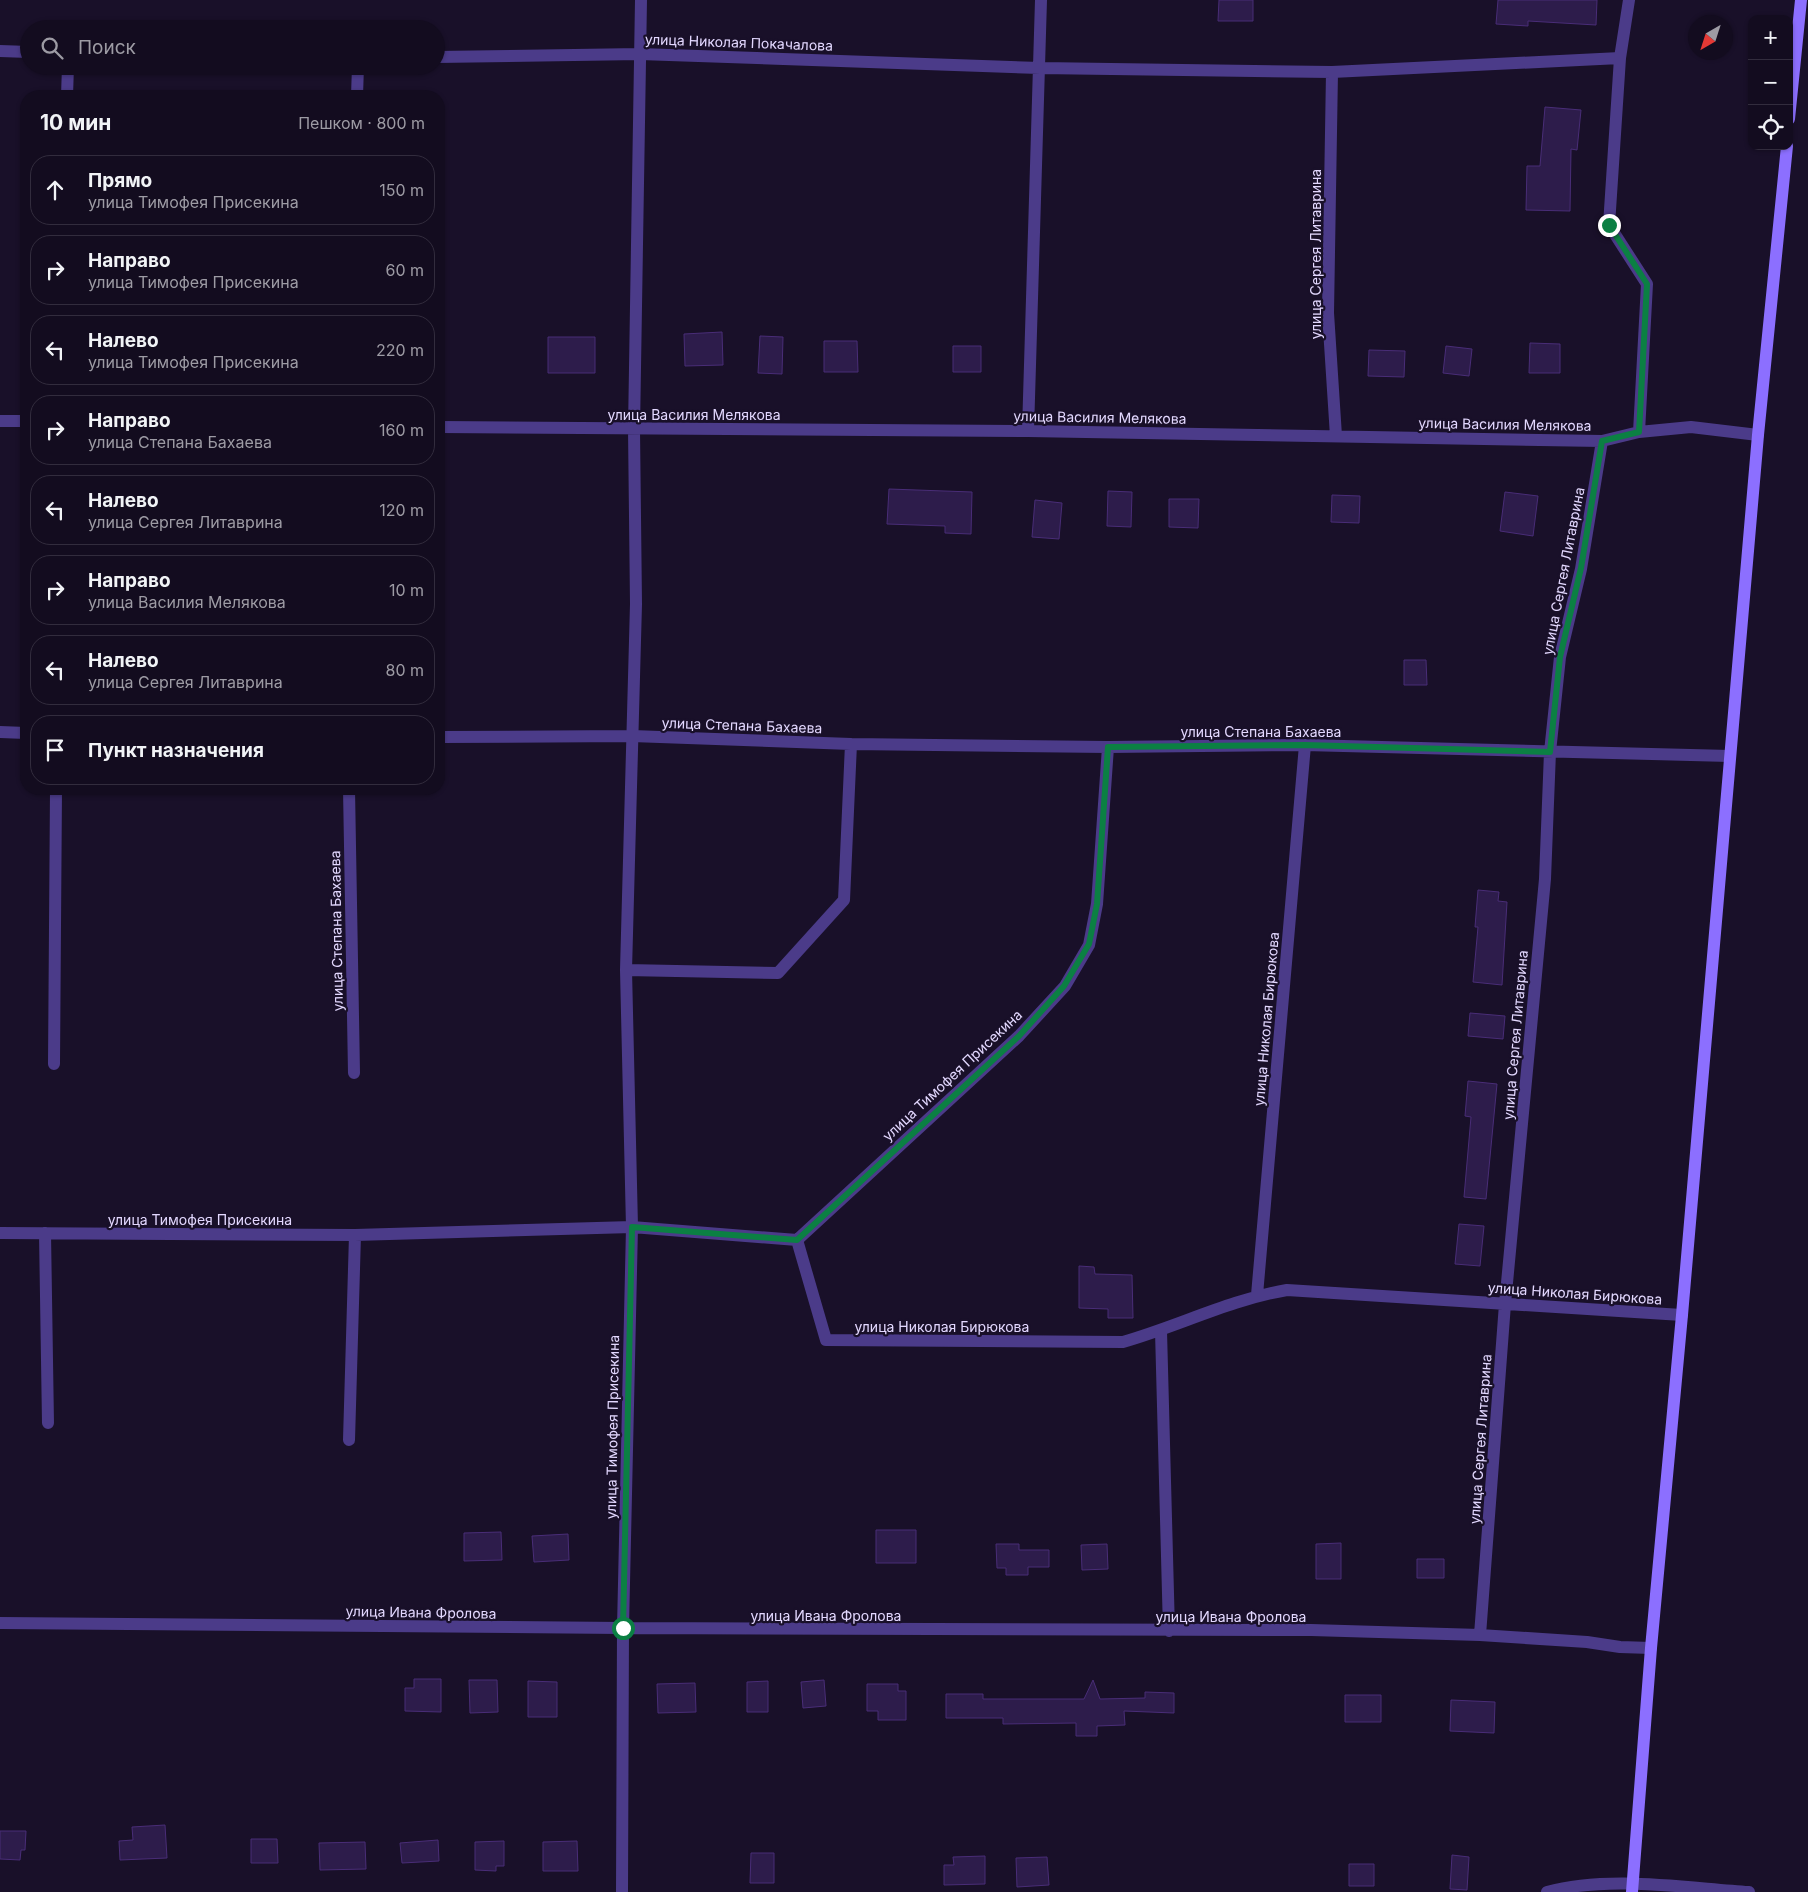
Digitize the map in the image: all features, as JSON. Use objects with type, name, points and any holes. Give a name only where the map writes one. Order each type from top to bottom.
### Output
[{"type":"main road","points":[[1790,105],[1801,0]]},
{"type":"main road","points":[[1632,1888],[1650,1648],[1682,1315],[1758,435],[1787,150]]},
{"type":"street","points":[[632,1227],[626,970],[636,604],[634,429],[641,0]]},
{"type":"street","points":[[1028,431],[1041,0]]},
{"type":"street","points":[[1629,0],[1620,58],[1609,225],[1647,284],[1639,432]]},
{"type":"street","points":[[0,51],[20,52]]},
{"type":"street","name":"улица Николая Покачалова","points":[[445,57],[640,54],[1040,68]]},
{"type":"street","points":[[1040,68],[1332,72],[1620,58]]},
{"type":"street","name":"улица Сергея Литаврина","points":[[1332,72],[1328,313],[1336,436]]},
{"type":"street","points":[[67,90],[68,75]]},
{"type":"street","points":[[357,90],[358,75]]},
{"type":"street","points":[[0,421],[20,421]]},
{"type":"street","name":"улица Василия Мелякова","points":[[445,427],[1028,431],[1602,441],[1639,432],[1691,426],[1758,435]]},
{"type":"street","name":"улица Сергея Литаврина","points":[[1480,1635],[1505,1304],[1545,879],[1550,752],[1560,657],[1581,568],[1602,441]]},
{"type":"street","points":[[0,732],[20,733]]},
{"type":"street","name":"улица Степана Бахаева","points":[[445,737],[632,736],[851,744],[1108,747],[1305,745],[1730,756]]},
{"type":"street","points":[[626,970],[778,973],[844,900],[851,744]]},
{"type":"street","name":"улица Николая Бирюкова","points":[[1257,1295],[1305,745]]},
{"type":"street","name":"улица Тимофея Присекина","points":[[0,1233],[355,1235],[632,1227],[797,1240],[1019,1036],[1064,986],[1089,944],[1097,904],[1108,747]]},
{"type":"street","points":[[54,1064],[56,795]]},
{"type":"street","name":"улица Степана Бахаева","points":[[349,795],[354,1073]]},
{"type":"street","name":"улица Тимофея Присекина","points":[[622,1892],[623,1628],[632,1227]]},
{"type":"street","points":[[45,1233],[48,1423]]},
{"type":"street","points":[[349,1440],[355,1235]]},
{"type":"street","name":"улица Николая Бирюкова","points":[[797,1240],[826,1340],[1123,1342],[1162,1331],[1202,1312],[1257,1295],[1287,1290],[1682,1315]]},
{"type":"street","points":[[1162,1331],[1169,1632]]},
{"type":"street","name":"улица Ивана Фролова","points":[[0,1623],[1169,1632],[1310,1630],[1480,1635],[1587,1642],[1620,1648],[1650,1648]]},
{"type":"street","points":[[1547,1892],[1569,1886],[1749,1892]]},
{"type":"building","points":[[1219,0],[1253,0],[1253,21],[1218,21]]},
{"type":"building","points":[[1498,0],[1597,0],[1596,25],[1528,21],[1528,26],[1496,24]]},
{"type":"building","points":[[1545,107],[1581,110],[1577,150],[1571,149],[1570,211],[1526,210],[1527,166],[1540,166]]},
{"type":"building","points":[[722,332],[723,365],[685,366],[684,334]]},
{"type":"building","points":[[760,336],[783,337],[782,374],[758,373]]},
{"type":"building","points":[[548,337],[595,337],[595,373],[548,373]]},
{"type":"building","points":[[824,341],[857,341],[858,372],[824,372]]},
{"type":"building","points":[[1530,343],[1560,344],[1560,373],[1529,373]]},
{"type":"building","points":[[953,346],[981,346],[981,372],[953,372]]},
{"type":"building","points":[[1446,346],[1472,349],[1469,376],[1443,373]]},
{"type":"building","points":[[1369,350],[1405,351],[1404,377],[1368,376]]},
{"type":"building","points":[[889,489],[972,492],[971,534],[945,533],[945,526],[887,524]]},
{"type":"building","points":[[1108,491],[1132,492],[1131,527],[1107,526]]},
{"type":"building","points":[[1505,492],[1538,496],[1533,536],[1500,531]]},
{"type":"building","points":[[1332,495],[1360,496],[1359,523],[1331,522]]},
{"type":"building","points":[[1169,499],[1199,499],[1198,528],[1169,527]]},
{"type":"building","points":[[1035,500],[1062,503],[1059,539],[1032,537]]},
{"type":"building","points":[[1404,660],[1426,660],[1427,685],[1404,685]]},
{"type":"building","points":[[1478,890],[1499,892],[1498,901],[1507,902],[1502,985],[1473,982],[1478,927],[1475,927]]},
{"type":"building","points":[[1470,1013],[1505,1016],[1503,1039],[1468,1036]]},
{"type":"building","points":[[1468,1081],[1497,1084],[1486,1199],[1464,1197],[1471,1117],[1465,1116]]},
{"type":"building","points":[[1459,1224],[1484,1226],[1480,1266],[1455,1264]]},
{"type":"building","points":[[1079,1266],[1094,1267],[1095,1274],[1132,1275],[1133,1318],[1108,1318],[1108,1309],[1079,1308]]},
{"type":"building","points":[[876,1530],[916,1530],[916,1563],[876,1563]]},
{"type":"building","points":[[501,1532],[502,1560],[464,1561],[464,1533]]},
{"type":"building","points":[[568,1534],[569,1560],[534,1562],[532,1536]]},
{"type":"building","points":[[1341,1543],[1341,1579],[1316,1579],[1316,1544]]},
{"type":"building","points":[[996,1544],[1019,1544],[1019,1550],[1049,1550],[1049,1567],[1028,1567],[1028,1575],[1006,1575],[1006,1568],[997,1568]]},
{"type":"building","points":[[1107,1544],[1108,1569],[1082,1570],[1081,1545]]},
{"type":"building","points":[[1417,1559],[1444,1559],[1444,1578],[1417,1578]]},
{"type":"building","points":[[414,1679],[441,1679],[441,1712],[405,1711],[405,1688],[414,1688]]},
{"type":"building","points":[[469,1680],[497,1680],[498,1712],[470,1713]]},
{"type":"building","points":[[824,1680],[826,1706],[803,1708],[801,1682]]},
{"type":"building","points":[[1093,1680],[1100,1699],[1145,1698],[1145,1692],[1174,1693],[1174,1713],[1124,1711],[1125,1725],[1097,1726],[1097,1736],[1076,1736],[1076,1723],[1003,1724],[1003,1718],[946,1718],[946,1694],[983,1694],[983,1699],[1084,1699]]},
{"type":"building","points":[[528,1681],[557,1682],[557,1717],[528,1717]]},
{"type":"building","points":[[768,1681],[768,1712],[747,1712],[747,1682]]},
{"type":"building","points":[[695,1683],[696,1712],[658,1713],[657,1684]]},
{"type":"building","points":[[867,1684],[898,1684],[898,1691],[906,1691],[906,1720],[878,1720],[878,1711],[867,1711]]},
{"type":"building","points":[[1345,1695],[1381,1695],[1381,1722],[1345,1722]]},
{"type":"building","points":[[1451,1700],[1495,1702],[1494,1733],[1450,1731]]},
{"type":"building","points":[[165,1825],[167,1858],[120,1860],[119,1841],[133,1840],[132,1827]]},
{"type":"building","points":[[0,1831],[26,1831],[25,1850],[21,1850],[20,1860],[0,1859]]},
{"type":"building","points":[[251,1839],[277,1839],[278,1863],[251,1863]]},
{"type":"building","points":[[438,1840],[439,1861],[402,1863],[400,1843]]},
{"type":"building","points":[[504,1841],[504,1866],[496,1866],[496,1871],[475,1870],[475,1842]]},
{"type":"building","points":[[577,1841],[578,1871],[543,1871],[543,1842]]},
{"type":"building","points":[[365,1842],[366,1869],[320,1870],[319,1843]]},
{"type":"building","points":[[751,1853],[774,1853],[774,1883],[750,1883]]},
{"type":"building","points":[[1452,1855],[1469,1857],[1467,1890],[1450,1889]]},
{"type":"building","points":[[985,1856],[985,1884],[944,1885],[944,1865],[954,1865],[953,1857]]},
{"type":"building","points":[[1047,1857],[1049,1885],[1017,1887],[1016,1858]]},
{"type":"building","points":[[1349,1864],[1374,1864],[1374,1886],[1349,1886]]},
{"type":"route","points":[[623,1628],[632,1227],[797,1240],[1019,1036],[1064,986],[1089,944],[1097,904],[1108,747],[1305,745],[1550,752],[1560,657],[1581,568],[1602,441],[1639,432],[1647,284],[1609,225]]}]
